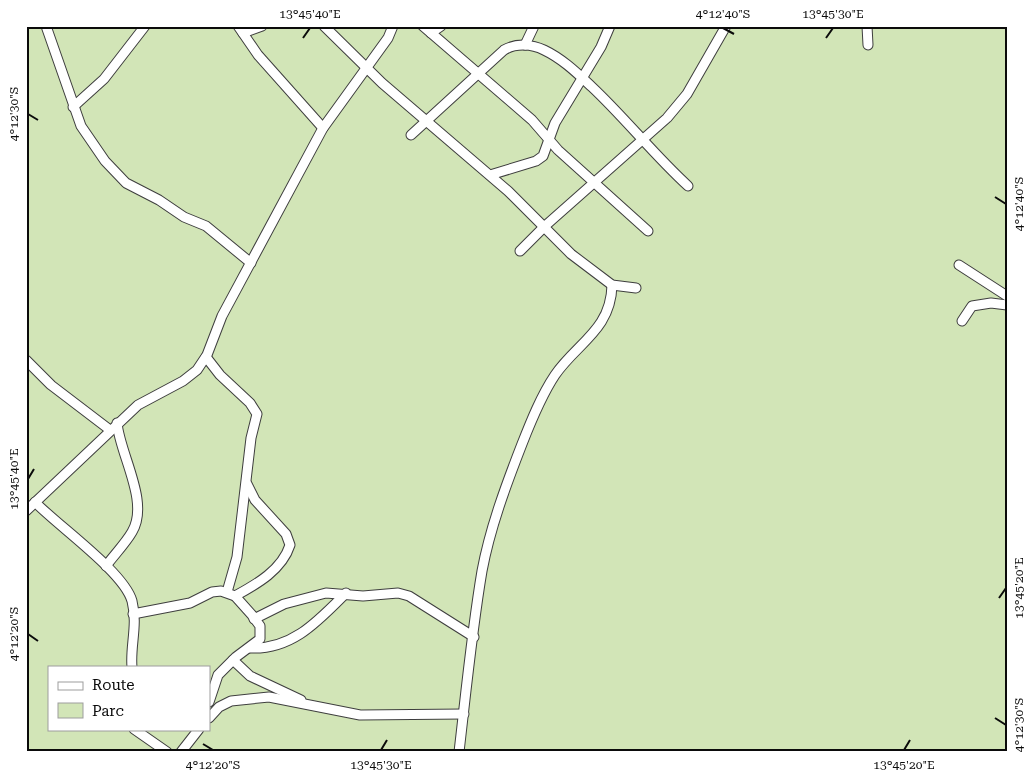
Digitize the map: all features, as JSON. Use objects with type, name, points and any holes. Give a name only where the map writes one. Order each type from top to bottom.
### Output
[{"type":"street","points":[[46,26],[80,126],[105,161],[126,183],[154,196],[184,217],[206,226],[251,263]]},
{"type":"street","points":[[73,107],[104,79],[145,26]]},
{"type":"street","points":[[262,26],[240,30],[258,55],[323,128]]},
{"type":"street","points":[[324,26],[367,68],[490,175],[545,226],[571,254],[612,285],[636,288]]},
{"type":"street","points":[[26,511],[138,405],[190,376],[206,357],[222,316],[323,128],[388,38],[393,26]]},
{"type":"street","points":[[422,26],[532,120],[549,141],[594,184],[648,231]]},
{"type":"street","points":[[431,33],[442,26]]},
{"type":"street","points":[[525,45],[534,26]]},
{"type":"street","points":[[520,252],[545,226],[667,118],[687,94],[726,26]]},
{"type":"street","points":[[867,26],[868,45]]},
{"type":"street","points":[[490,175],[536,161],[543,156],[555,123],[608,29]]},
{"type":"street","points":[[410,135],[510,47],[525,45],[550,53],[582,78],[688,186]]},
{"type":"street","points":[[958,265],[1007,296]]},
{"type":"street","points":[[460,752],[487,551],[523,443],[538,406],[554,376],[569,357],[589,340],[601,323],[609,306],[612,285]]},
{"type":"street","points":[[962,321],[972,306],[991,303],[1007,305]]},
{"type":"street","points":[[206,357],[220,376],[256,411],[231,594]]},
{"type":"street","points":[[26,360],[51,386],[113,427],[134,487],[137,514],[132,532],[106,566]]},
{"type":"street","points":[[231,594],[277,567],[288,553],[290,541],[272,517],[255,500],[247,484]]},
{"type":"street","points":[[35,502],[106,566],[130,595],[134,614],[135,640],[132,666]]},
{"type":"street","points":[[134,614],[190,603],[216,591],[231,594],[254,619],[262,635],[259,641],[232,660],[218,675],[210,699]]},
{"type":"street","points":[[254,619],[284,604],[326,593],[363,596],[404,594],[474,637]]},
{"type":"street","points":[[250,648],[275,647],[293,639],[346,594]]},
{"type":"street","points":[[232,660],[250,676],[312,706]]},
{"type":"street","points":[[210,717],[219,707],[231,701],[257,697],[269,697],[360,715],[464,714]]},
{"type":"street","points":[[135,730],[167,752]]},
{"type":"street","points":[[181,752],[198,730]]},
{"type":"green space","points":[[26,26],[1007,26],[1007,752],[26,752]]}]
